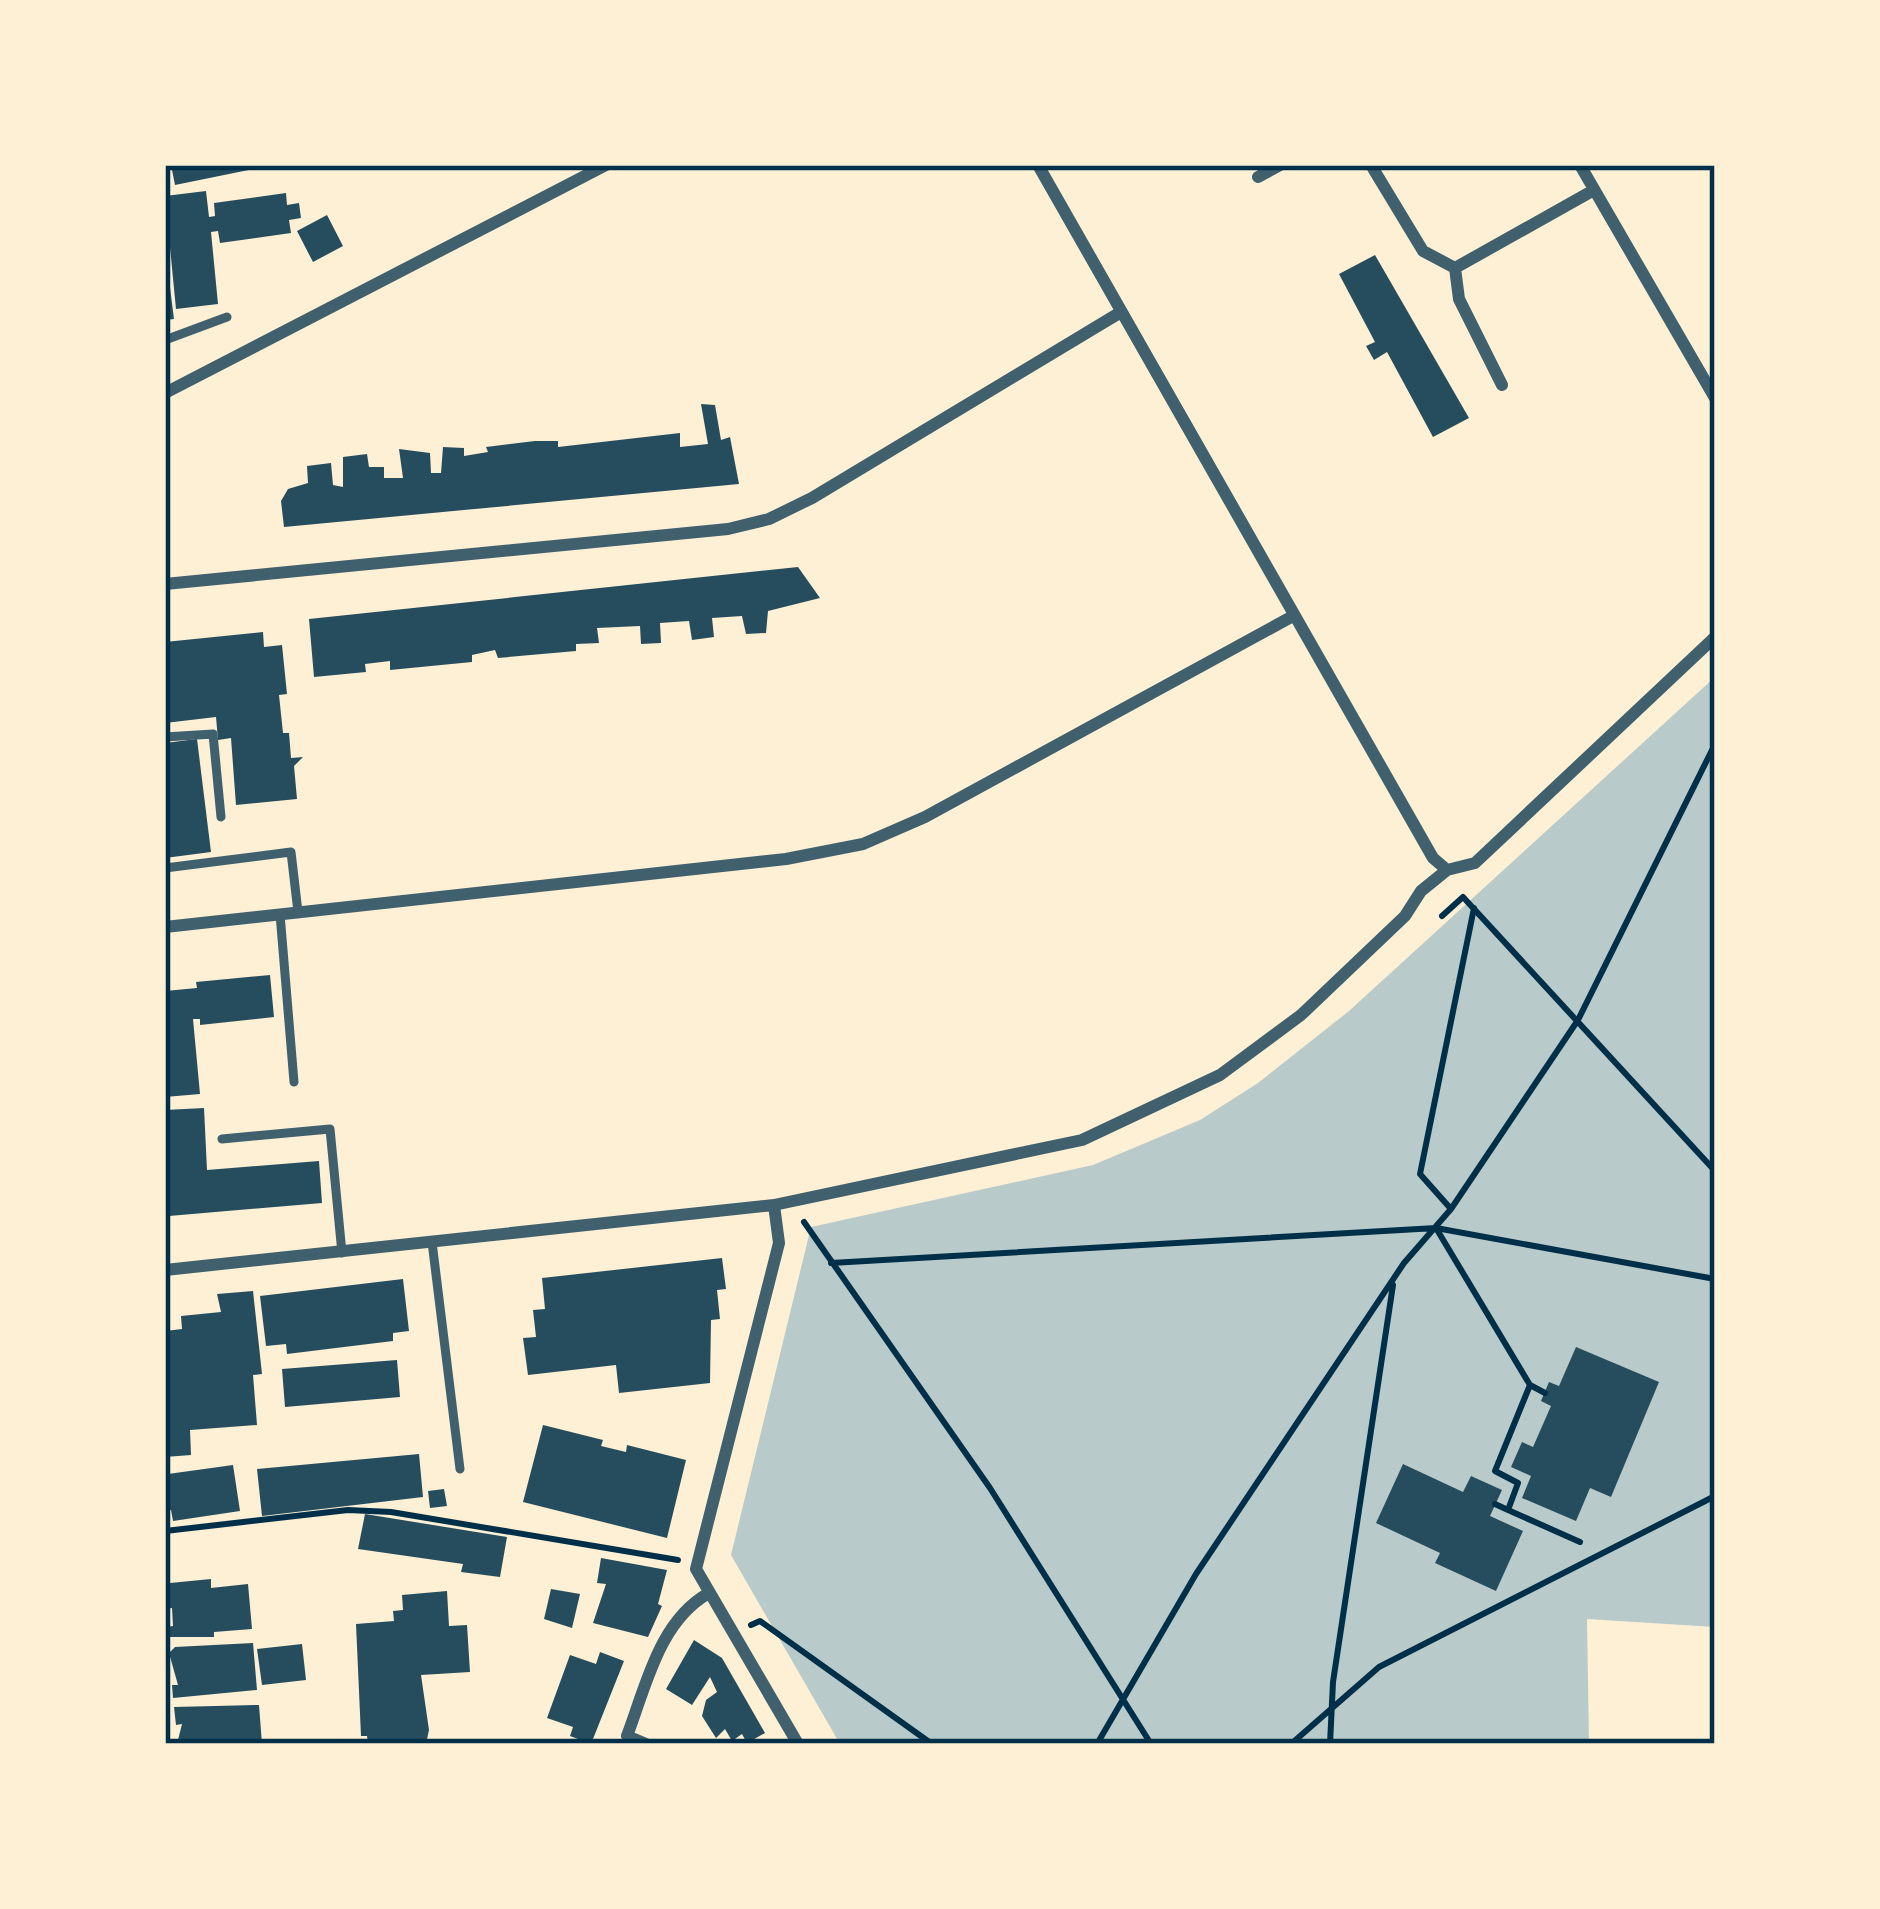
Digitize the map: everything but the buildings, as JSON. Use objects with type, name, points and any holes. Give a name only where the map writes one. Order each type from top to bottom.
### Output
[{"type":"street","points":[[165,393],[606,165]]},
{"type":"street","points":[[1038,165],[1432,858],[1447,870]]},
{"type":"street","points":[[1258,177],[1280,165]]},
{"type":"street","points":[[1371,165],[1423,250],[1454,268]]},
{"type":"street","points":[[1580,165],[1715,398]]},
{"type":"street","points":[[1454,268],[1594,190]]},
{"type":"street","points":[[1454,268],[1459,299],[1502,386]]},
{"type":"street","points":[[165,584],[728,529],[769,519],[812,498],[1121,312]]},
{"type":"street","points":[[165,927],[785,859],[863,844],[925,817],[1293,616]]},
{"type":"street","points":[[165,1270],[781,1202],[1082,1140],[1164,1106],[1220,1075],[1301,1015],[1405,916],[1410,902],[1447,870],[1475,863],[1715,638]]},
{"type":"street","points":[[781,1202],[778,1243],[696,1569],[798,1744]]},
{"type":"street","points":[[646,1744],[625,1740],[666,1635],[689,1604],[709,1593]]},
{"type":"lane","points":[[165,340],[227,317]]},
{"type":"lane","points":[[165,737],[212,734],[221,817]]},
{"type":"lane","points":[[165,868],[291,852],[298,912]]},
{"type":"lane","points":[[280,914],[294,1082]]},
{"type":"lane","points":[[222,1139],[330,1129],[342,1252]]},
{"type":"lane","points":[[432,1243],[460,1469]]},
{"type":"path","points":[[1097,1744],[1196,1574],[1394,1278],[1451,1209],[1578,1020],[1715,744]]},
{"type":"path","points":[[1442,916],[1463,897],[1715,1171]]},
{"type":"path","points":[[1451,1209],[1420,1174],[1474,908]]},
{"type":"path","points":[[781,1202],[831,1263],[990,1488],[1151,1744]]},
{"type":"path","points":[[1436,1228],[1530,1385],[1545,1393]]},
{"type":"path","points":[[831,1263],[1436,1228],[1715,1279]]},
{"type":"path","points":[[1330,1744],[1333,1682],[1394,1278]]},
{"type":"path","points":[[1508,1510],[1517,1483],[1496,1471],[1530,1385]]},
{"type":"path","points":[[1291,1744],[1379,1667],[1715,1496]]},
{"type":"path","points":[[1495,1504],[1580,1542]]},
{"type":"path","points":[[165,1531],[348,1510],[391,1512],[672,1558],[696,1569]]},
{"type":"path","points":[[731,1633],[760,1621],[932,1744]]},
{"type":"shaded area","points":[[1715,677],[1715,1627],[1587,1619],[1589,1744],[840,1744],[731,1555],[811,1227],[1093,1165],[1200,1120],[1258,1083],[1349,1011]]}]
